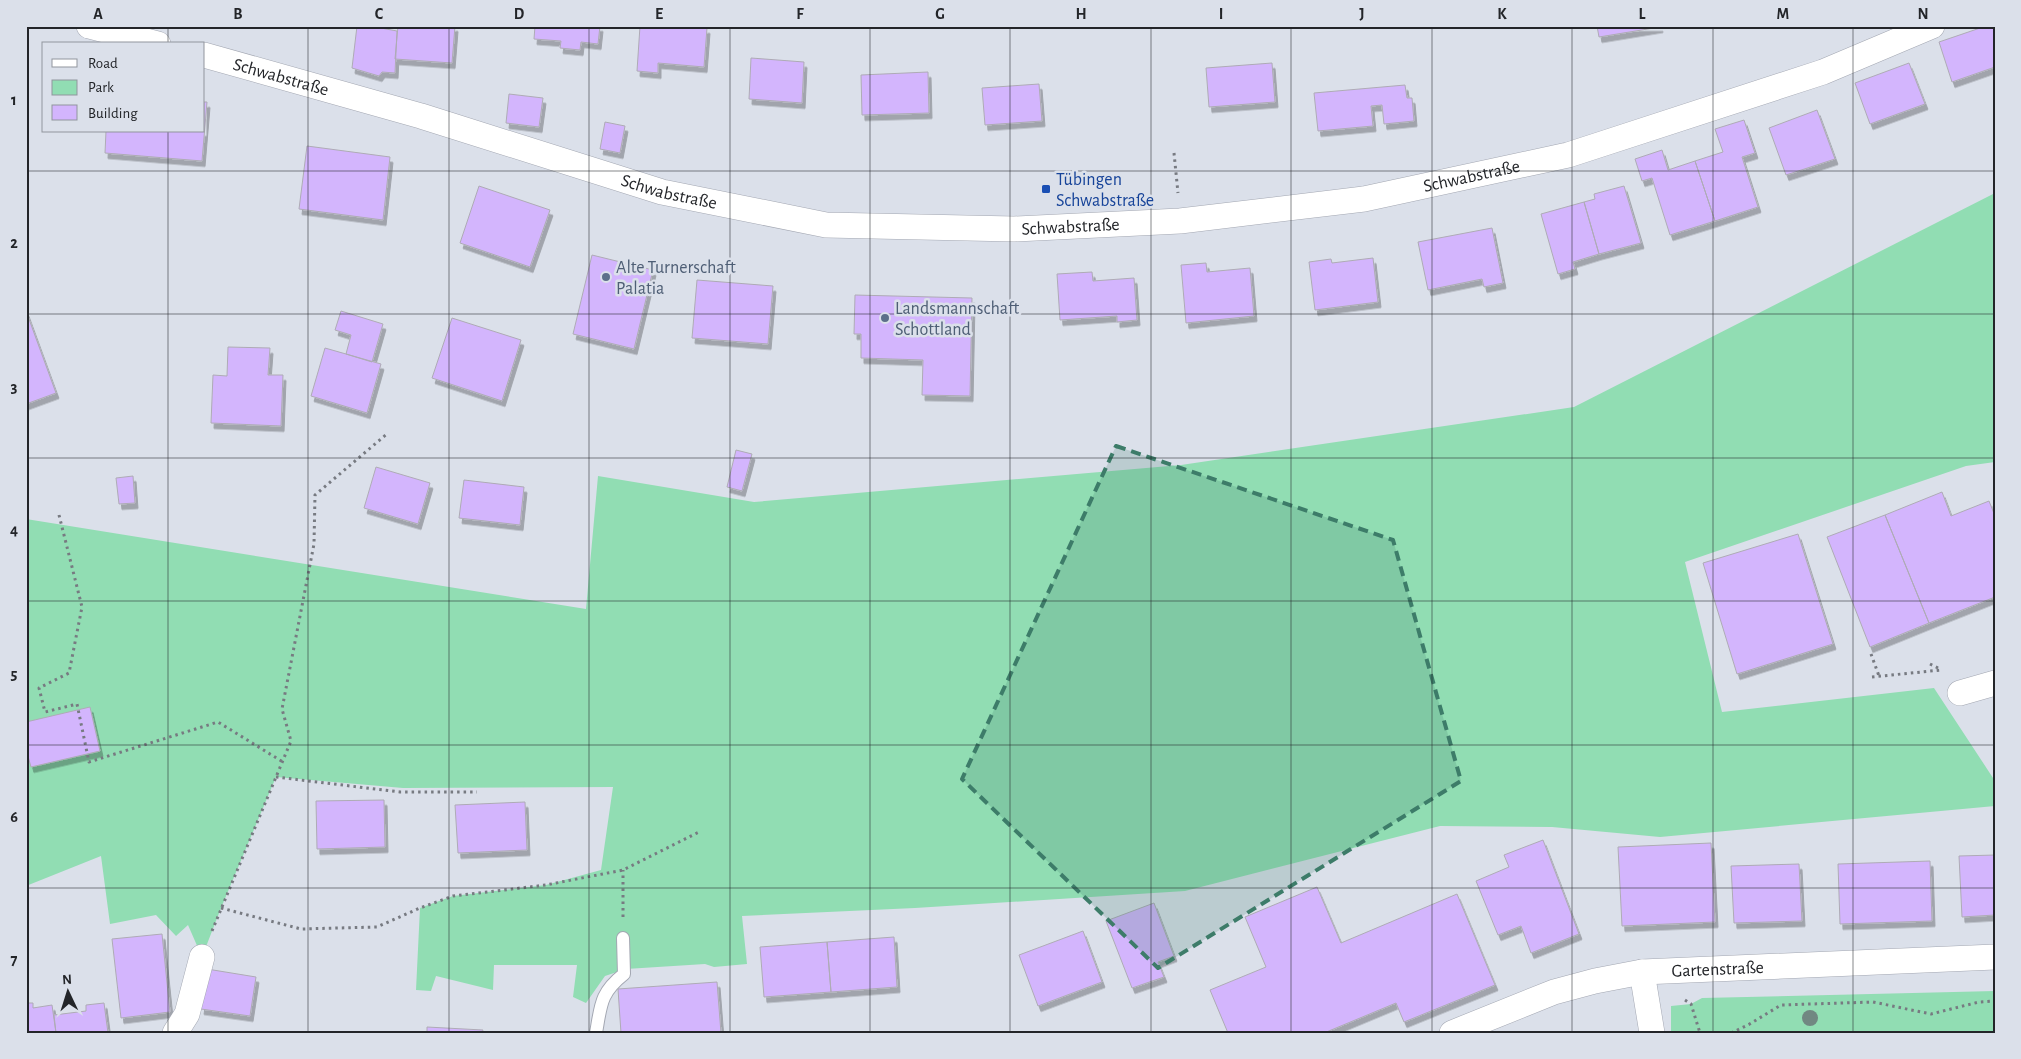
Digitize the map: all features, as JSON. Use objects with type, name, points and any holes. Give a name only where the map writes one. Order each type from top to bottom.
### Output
[{"type":"street","points":[[89,26],[150,42]]},
{"type":"street","name":"Schwabstraße","points":[[205,55],[421,116],[662,192],[826,225],[1014,229],[1180,221],[1364,199],[1568,155],[1823,72],[1932,26]]},
{"type":"street","points":[[1960,693],[1995,684]]},
{"type":"street","points":[[175,1033],[187,1014],[202,957]]},
{"type":"street","name":"Gartenstraße","points":[[1452,1033],[1554,992],[1595,981],[1642,972],[1995,957]]},
{"type":"street","points":[[1642,972],[1652,1033]]},
{"type":"lane","points":[[596,1033],[602,998],[612,983],[624,974],[623,938]]},
{"type":"path","points":[[1174,153],[1175,169]]},
{"type":"path","points":[[202,957],[220,908],[291,741],[282,709],[314,544],[315,495],[388,432]]},
{"type":"path","points":[[59,515],[82,607],[69,673],[39,688],[45,712],[77,704],[89,762],[218,722],[283,762]]},
{"type":"path","points":[[1871,654],[1880,676]]},
{"type":"path","points":[[1872,676],[1942,670]]},
{"type":"path","points":[[276,777],[400,792],[477,792]]},
{"type":"path","points":[[220,908],[301,929],[377,928],[420,908],[453,896],[546,885],[623,870],[699,832]]},
{"type":"path","points":[[623,870],[623,938]]},
{"type":"path","points":[[1730,1033],[1748,1025],[1781,1005],[1873,1002],[1931,1014],[1995,1000]]},
{"type":"highlighted area","points":[[1116,446],[1393,540],[1461,781],[1158,968],[962,779]]},
{"type":"green space","points":[[1995,193],[1995,462],[1966,466],[1685,562],[1722,712],[1934,688],[1995,781],[1995,806],[1660,837],[1552,827],[1440,826],[1185,891],[915,908],[742,916],[747,964],[714,967],[705,964],[626,969],[605,976],[586,1003],[573,997],[577,965],[494,965],[493,990],[436,976],[431,991],[416,990],[420,908],[453,896],[546,885],[601,870],[613,787],[403,788],[276,777],[202,957],[188,925],[176,936],[156,915],[110,924],[101,856],[26,886],[26,519],[586,609],[598,476],[754,502],[1181,465],[1574,407]]},
{"type":"green space","points":[[1995,991],[1995,1033],[1671,1033],[1671,1006],[1691,1004],[1702,998]]},
{"type":"building","points":[[357,26],[370,26],[397,31],[395,73],[382,72],[379,76],[352,68]]},
{"type":"building","points":[[398,26],[455,26],[452,63],[395,59]]},
{"type":"building","points":[[535,26],[600,26],[598,44],[581,42],[580,50],[560,48],[561,41],[534,39]]},
{"type":"building","points":[[640,26],[707,28],[704,67],[658,63],[658,73],[637,71]]},
{"type":"building","points":[[1597,26],[1660,26],[1660,27],[1599,37]]},
{"type":"building","points":[[1986,26],[1994,26],[1995,29],[1995,67],[1952,82],[1939,42]]},
{"type":"building","points":[[751,58],[804,62],[802,103],[749,99]]},
{"type":"building","points":[[1272,63],[1275,102],[1209,107],[1206,68]]},
{"type":"building","points":[[1909,63],[1925,104],[1870,124],[1855,83]]},
{"type":"building","points":[[928,72],[929,113],[862,115],[861,75]]},
{"type":"building","points":[[1039,84],[1042,121],[985,125],[982,88]]},
{"type":"building","points":[[1405,85],[1407,98],[1412,98],[1414,121],[1384,124],[1382,105],[1371,106],[1373,126],[1318,131],[1314,93]]},
{"type":"building","points":[[509,94],[543,98],[539,127],[506,123]]},
{"type":"building","points":[[205,102],[207,102],[205,126]]},
{"type":"building","points":[[1817,110],[1835,159],[1786,175],[1769,128]]},
{"type":"building","points":[[1744,120],[1755,153],[1742,157],[1758,207],[1715,221],[1695,161],[1723,152],[1715,129]]},
{"type":"building","points":[[605,122],[625,126],[620,153],[600,149]]},
{"type":"building","points":[[106,132],[204,132],[202,161],[105,153]]},
{"type":"building","points":[[307,146],[390,157],[383,220],[299,209]]},
{"type":"building","points":[[1662,150],[1668,170],[1695,161],[1715,221],[1670,235],[1652,178],[1642,181],[1635,159]]},
{"type":"building","points":[[479,186],[550,210],[530,267],[460,243]]},
{"type":"building","points":[[1624,186],[1641,243],[1599,254],[1584,202],[1595,199],[1594,194]]},
{"type":"building","points":[[1584,202],[1599,254],[1573,262],[1575,269],[1558,274],[1541,214]]},
{"type":"building","points":[[1492,228],[1503,283],[1484,287],[1482,279],[1428,290],[1418,242]]},
{"type":"building","points":[[592,255],[653,270],[634,349],[573,334]]},
{"type":"building","points":[[1373,258],[1378,302],[1315,310],[1309,262],[1331,259],[1332,263]]},
{"type":"building","points":[[1206,263],[1207,272],[1250,268],[1254,316],[1186,323],[1181,265]]},
{"type":"building","points":[[1092,272],[1093,281],[1134,278],[1137,320],[1117,322],[1117,316],[1060,320],[1057,274]]},
{"type":"building","points":[[697,280],[773,286],[768,344],[692,338]]},
{"type":"building","points":[[855,295],[972,298],[970,396],[922,395],[923,360],[861,358],[861,334],[854,334]]},
{"type":"building","points":[[26,311],[56,393],[26,404]]},
{"type":"building","points":[[341,311],[383,324],[372,362],[346,354],[351,335],[335,330]]},
{"type":"building","points":[[452,318],[521,340],[502,401],[432,378]]},
{"type":"building","points":[[228,347],[270,348],[268,375],[283,375],[281,426],[211,423],[213,375],[227,376]]},
{"type":"building","points":[[325,348],[381,364],[367,413],[311,396]]},
{"type":"building","points":[[736,450],[752,454],[742,491],[727,487]]},
{"type":"building","points":[[376,467],[430,483],[418,524],[364,508]]},
{"type":"building","points":[[133,476],[135,503],[119,504],[116,478]]},
{"type":"building","points":[[464,480],[524,487],[520,525],[459,518]]},
{"type":"building","points":[[1942,492],[1951,516],[1989,501],[1995,516],[1995,597],[1929,623],[1885,515]]},
{"type":"building","points":[[1885,515],[1929,623],[1870,647],[1827,537]]},
{"type":"building","points":[[1798,534],[1833,644],[1737,674],[1703,563]]},
{"type":"building","points":[[90,707],[100,751],[31,767],[26,749],[26,722]]},
{"type":"building","points":[[384,800],[385,847],[317,849],[316,801]]},
{"type":"building","points":[[525,802],[527,850],[458,853],[455,805]]},
{"type":"building","points":[[1543,840],[1579,934],[1531,953],[1521,926],[1498,935],[1476,881],[1509,867],[1504,855]]},
{"type":"building","points":[[1711,843],[1715,922],[1622,926],[1618,847]]},
{"type":"building","points":[[1995,855],[1995,915],[1962,917],[1959,856]]},
{"type":"building","points":[[1930,861],[1932,921],[1840,924],[1838,864]]},
{"type":"building","points":[[1799,864],[1802,921],[1734,923],[1731,866]]},
{"type":"building","points":[[1317,887],[1341,943],[1457,894],[1495,985],[1404,1022],[1396,1003],[1324,1033],[1228,1033],[1210,990],[1266,967],[1245,917]]},
{"type":"building","points":[[1154,903],[1174,956],[1158,962],[1164,977],[1132,988],[1106,921]]},
{"type":"building","points":[[1083,931],[1102,982],[1038,1006],[1019,955]]},
{"type":"building","points":[[162,934],[170,1012],[121,1018],[112,939]]},
{"type":"building","points":[[894,937],[897,987],[831,992],[827,942]]},
{"type":"building","points":[[827,942],[831,992],[764,997],[760,947]]},
{"type":"building","points":[[207,969],[256,977],[250,1016],[201,1009]]},
{"type":"building","points":[[717,982],[721,1033],[621,1033],[618,989]]},
{"type":"building","points":[[26,1003],[33,1003],[33,1008],[52,1005],[56,1033],[26,1033]]},
{"type":"building","points":[[104,1003],[108,1033],[56,1033],[54,1015],[86,1011],[86,1005]]},
{"type":"building","points":[[427,1027],[483,1030],[482,1033],[427,1033]]},
{"type":"place","name":"Tübingen Schwabstraße","points":[[1046,189]]},
{"type":"place","name":"Alte Turnerschaft Palatia","points":[[606,277]]},
{"type":"place","name":"Landsmannschaft Schottland","points":[[885,318]]}]
